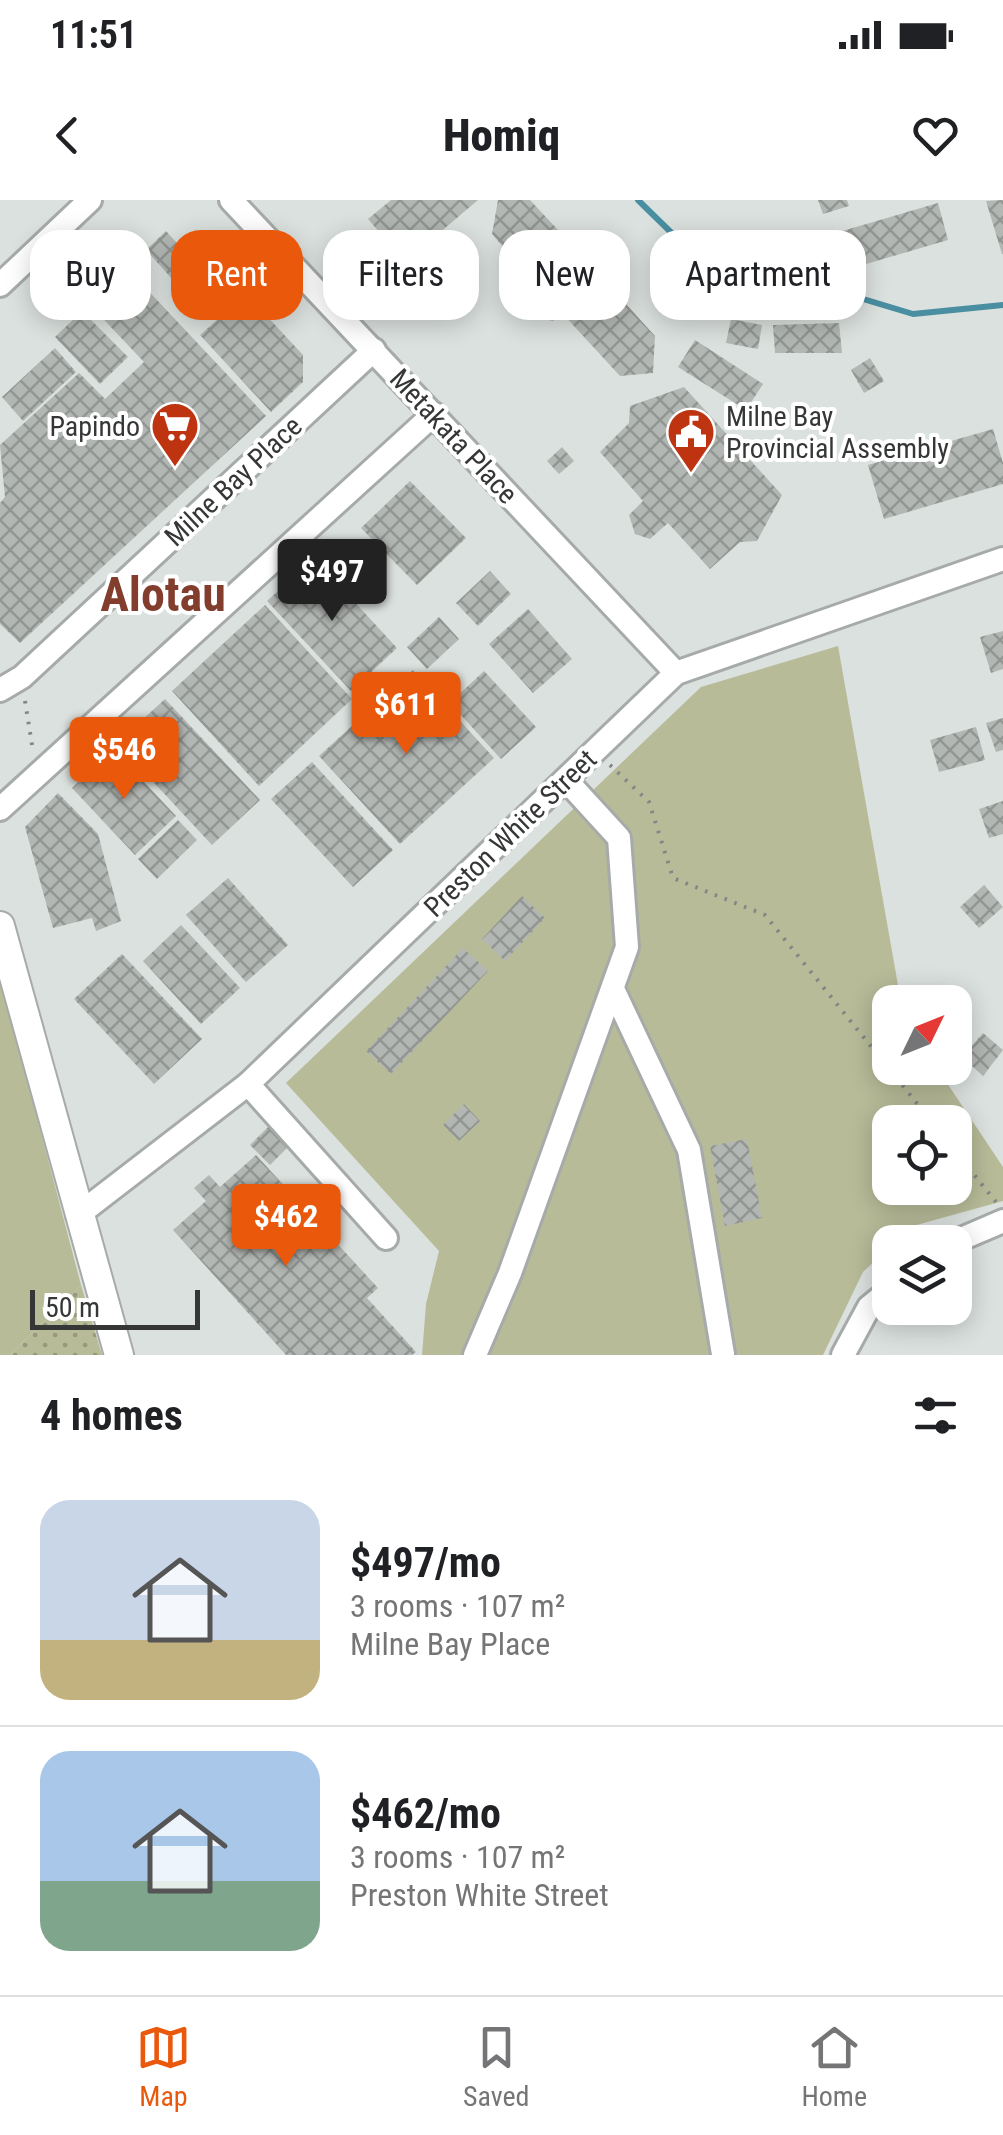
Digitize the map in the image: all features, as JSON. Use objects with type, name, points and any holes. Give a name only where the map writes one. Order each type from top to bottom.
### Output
[{"type":"main road","points":[[0,926],[119,1355]]},
{"type":"street","points":[[0,286],[90,200]]},
{"type":"street","name":"Metakata Place","points":[[231,200],[676,673]]},
{"type":"street","name":"Milne Bay Place","points":[[0,690],[22,677],[374,350]]},
{"type":"street","points":[[0,809],[434,414]]},
{"type":"street","name":"Preston White Street","points":[[78,1216],[248,1084],[676,673],[1003,560]]},
{"type":"street","points":[[475,1355],[510,1274],[627,947],[618,838],[566,780]]},
{"type":"street","points":[[612,989],[688,1150],[722,1354]]},
{"type":"street","points":[[248,1084],[386,1238]]},
{"type":"street","points":[[972,1234],[1003,1221]]},
{"type":"street","points":[[843,1355],[872,1305]]},
{"type":"path","points":[[22,677],[36,776]]},
{"type":"path","points":[[596,751],[649,802],[673,878],[765,915],[918,1105]]},
{"type":"path","points":[[972,1173],[1003,1211]]},
{"type":"green space","points":[[838,646],[898,985],[872,985],[872,1085],[948,1085],[962,1105],[872,1105],[872,1205],[972,1205],[972,1120],[1003,1167],[1003,1201],[917,1225],[872,1225],[872,1264],[863,1272],[823,1355],[422,1355],[426,1304],[439,1251],[286,1083],[701,687]]},
{"type":"green space","points":[[0,977],[81,1285],[10,1355],[0,1355]]},
{"type":"green space","points":[[81,1285],[102,1355],[10,1355]]},
{"type":"building","points":[[391,200],[478,200],[443,230],[377,230],[368,219]]},
{"type":"building","points":[[498,200],[530,200],[558,230],[499,230],[499,242],[492,234]]},
{"type":"building","points":[[818,200],[847,200],[849,206],[823,214]]},
{"type":"building","points":[[1003,200],[1003,254],[1002,254],[986,201]]},
{"type":"building","points":[[938,203],[948,240],[866,264],[866,230],[846,230]]},
{"type":"building","points":[[166,231],[171,237],[171,278],[151,256],[151,245]]},
{"type":"building","points":[[151,294],[171,315],[171,320],[176,320],[266,416],[20,643],[0,624],[0,503],[5,497],[0,445],[79,373],[105,399],[144,362],[104,320],[151,320]]},
{"type":"building","points":[[630,308],[655,336],[653,373],[620,376],[568,320],[630,320]]},
{"type":"building","points":[[73,320],[91,320],[128,357],[100,384],[55,337]]},
{"type":"building","points":[[217,320],[270,320],[303,355],[303,382],[271,412],[200,335]]},
{"type":"building","points":[[731,320],[762,325],[758,349],[726,343]]},
{"type":"building","points":[[839,323],[842,353],[775,353],[773,325]]},
{"type":"building","points":[[695,340],[763,384],[746,410],[678,367]]},
{"type":"building","points":[[55,348],[76,372],[23,421],[2,397]]},
{"type":"building","points":[[870,358],[884,381],[864,393],[851,370]]},
{"type":"building","name":"Milne Bay Provincial Assembly","points":[[684,387],[782,495],[757,541],[740,542],[710,569],[668,523],[650,539],[635,534],[629,515],[643,501],[600,452],[629,423],[630,406]]},
{"type":"building","points":[[993,429],[1003,463],[1003,484],[884,519],[868,465]]},
{"type":"building","points":[[562,447],[574,461],[559,474],[547,461]]},
{"type":"building","points":[[410,481],[466,538],[417,585],[361,528]]},
{"type":"building","points":[[314,558],[397,648],[351,691],[267,601]]},
{"type":"building","points":[[490,571],[511,594],[478,626],[456,603]]},
{"type":"building","points":[[265,605],[352,699],[259,786],[172,691]]},
{"type":"building","points":[[528,609],[572,659],[533,693],[489,644]]},
{"type":"building","points":[[439,617],[459,639],[427,669],[407,647]]},
{"type":"building","points":[[1003,631],[1003,669],[991,673],[980,637]]},
{"type":"building","points":[[413,670],[494,758],[400,844],[319,756]]},
{"type":"building","points":[[484,671],[536,727],[501,759],[450,703]]},
{"type":"building","points":[[165,699],[260,800],[212,845],[117,743]]},
{"type":"building","points":[[1003,718],[1003,750],[996,752],[986,723]]},
{"type":"building","points":[[976,727],[985,760],[939,772],[930,740]]},
{"type":"building","points":[[113,749],[176,816],[135,855],[72,788]]},
{"type":"building","points":[[312,762],[393,850],[353,887],[271,799]]},
{"type":"building","points":[[58,793],[98,834],[121,921],[96,931],[92,918],[53,928],[25,827]]},
{"type":"building","points":[[1003,801],[1003,834],[989,838],[979,809]]},
{"type":"building","points":[[178,820],[197,840],[157,879],[138,859]]},
{"type":"building","points":[[228,878],[288,945],[246,982],[186,915]]},
{"type":"building","points":[[984,885],[1003,907],[979,928],[960,907]]},
{"type":"building","points":[[522,896],[545,918],[505,961],[482,939]]},
{"type":"building","points":[[181,925],[240,988],[201,1024],[143,961]]},
{"type":"building","points":[[463,948],[488,971],[391,1074],[366,1051]]},
{"type":"building","points":[[122,954],[202,1039],[154,1084],[74,999]]},
{"type":"building","points":[[983,1033],[1003,1050],[983,1076],[972,1066],[972,1046]]},
{"type":"building","points":[[464,1104],[480,1121],[459,1141],[443,1125]]},
{"type":"building","points":[[269,1126],[289,1146],[270,1165],[250,1145]]},
{"type":"building","points":[[747,1139],[762,1218],[725,1226],[710,1146]]},
{"type":"building","points":[[256,1155],[378,1288],[367,1298],[416,1352],[286,1355],[173,1230],[206,1201],[194,1188],[209,1175],[220,1187]]},
{"type":"waterway","points":[[638,200],[684,245],[913,314],[1003,305]]},
{"type":"place","name":"Papindo","points":[[175,468]]},
{"type":"place","name":"Milne Bay Provincial Assembly","points":[[691,474]]},
{"type":"district","name":"Alotau","points":[[163,594]]}]
